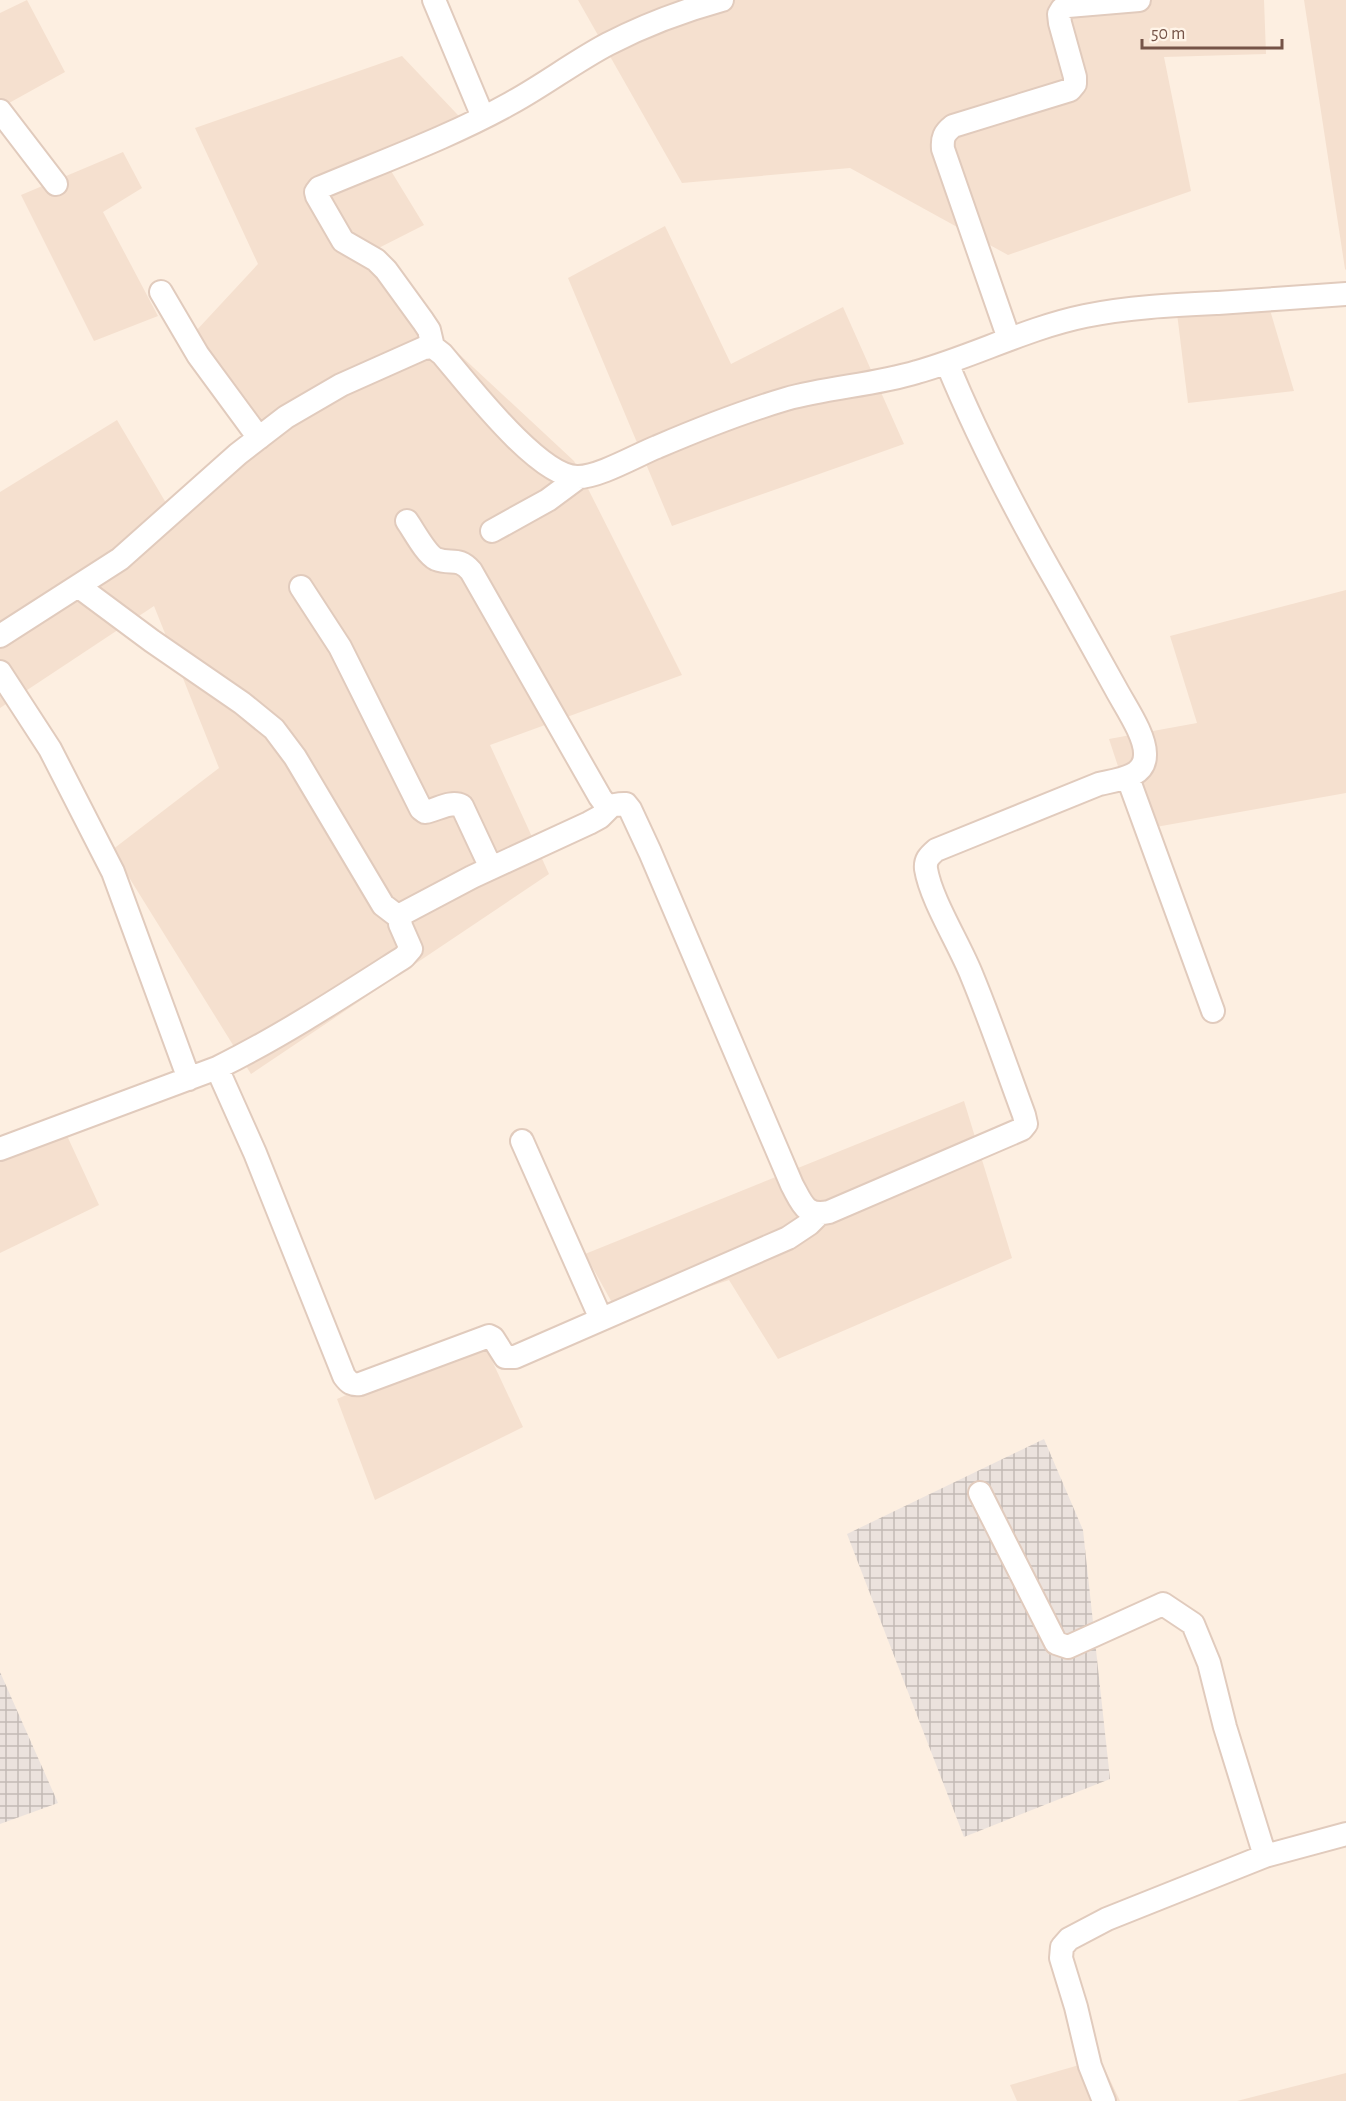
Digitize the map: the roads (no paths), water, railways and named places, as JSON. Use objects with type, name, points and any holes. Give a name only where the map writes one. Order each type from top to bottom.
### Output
[{"type":"street","points":[[434,0],[483,117]]},
{"type":"street","points":[[1009,339],[947,159],[942,140],[945,132],[952,126],[1070,90],[1075,84],[1075,77],[1060,23],[1059,14],[1062,9],[1068,6],[1139,0]]},
{"type":"street","points":[[579,477],[567,475],[546,464],[502,425],[442,354],[433,347],[429,330],[386,270],[375,260],[344,241],[316,192],[319,188],[483,117],[626,35],[684,10],[716,1]]},
{"type":"street","points":[[0,111],[56,184]]},
{"type":"street","points":[[161,292],[198,355],[259,438]]},
{"type":"street","points":[[492,531],[548,500],[579,477],[764,406],[811,392],[914,373],[1039,328],[1086,315],[1128,309],[1346,294]]},
{"type":"street","points":[[0,636],[120,559],[238,454],[286,417],[340,385],[424,348],[433,347]]},
{"type":"street","points":[[0,1149],[217,1068],[308,1018],[405,957],[411,949],[400,924],[402,914],[491,868],[589,823],[600,817],[610,807],[626,804],[650,852],[792,1185],[810,1213],[819,1214],[843,1207],[1022,1129],[1026,1124],[1024,1115],[972,975],[936,897],[926,863],[929,856],[936,850],[1100,784],[1128,778],[1138,772],[1146,757],[1140,737],[990,456],[947,363]]},
{"type":"street","points":[[407,521],[429,554],[435,558],[464,563],[471,572],[600,797],[605,805],[610,807]]},
{"type":"street","points":[[78,586],[242,703],[274,729],[295,757],[383,905],[400,918]]},
{"type":"street","points":[[301,587],[340,647],[421,809],[425,812],[453,803],[462,806],[491,868]]},
{"type":"street","points":[[0,672],[50,749],[113,872],[189,1079]]},
{"type":"street","points":[[1128,778],[1213,1011]]},
{"type":"street","points":[[217,1068],[255,1153],[344,1376],[354,1385],[489,1336],[493,1338],[505,1357],[515,1357],[788,1238],[819,1214]]},
{"type":"street","points":[[522,1141],[601,1319]]},
{"type":"street","points":[[980,1493],[1056,1642],[1068,1647],[1163,1604],[1193,1624],[1209,1663],[1225,1727],[1265,1856]]},
{"type":"street","points":[[1104,2101],[1090,2066],[1061,1958],[1062,1947],[1069,1939],[1107,1919],[1265,1856],[1346,1834]]}]
